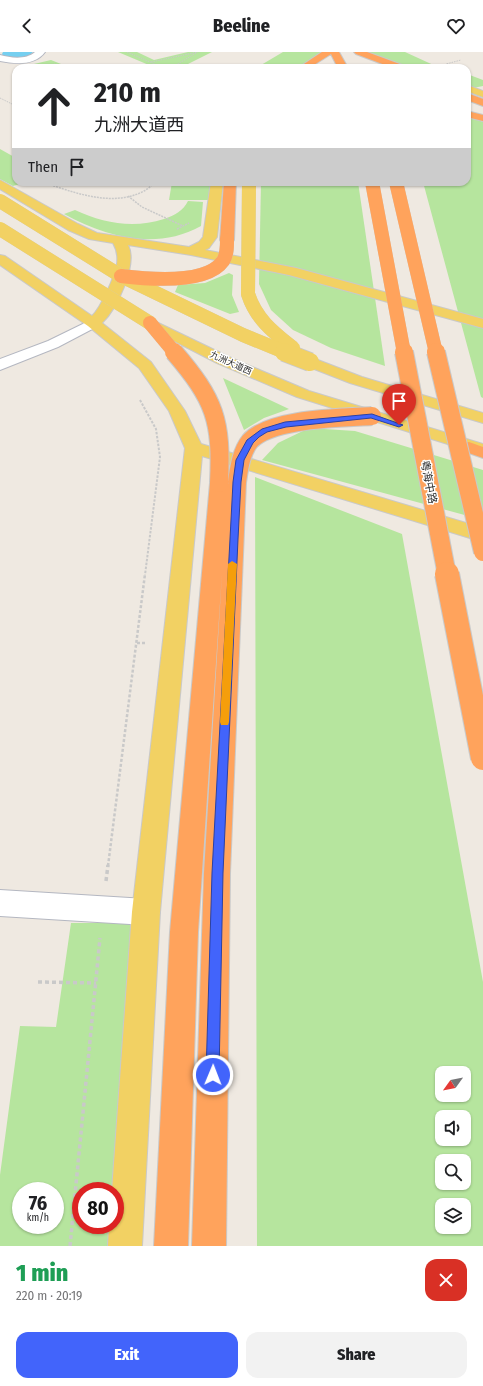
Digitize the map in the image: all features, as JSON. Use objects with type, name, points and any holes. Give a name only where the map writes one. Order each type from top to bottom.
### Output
[{"type":"highway","points":[[309,64],[328,52]]},
{"type":"highway","points":[[334,52],[341,64]]},
{"type":"highway","points":[[348,52],[357,62]]},
{"type":"highway","points":[[359,52],[392,64]]},
{"type":"highway","points":[[471,98],[483,103]]},
{"type":"highway","points":[[471,115],[483,118]]},
{"type":"highway","points":[[121,276],[162,279],[188,277],[216,267],[222,262],[226,255],[230,186]]},
{"type":"highway","name":"粤海中路","points":[[373,186],[483,758]]},
{"type":"highway","points":[[397,186],[483,552]]},
{"type":"highway","points":[[150,323],[200,387],[210,403],[217,421],[220,457],[228,482],[217,873],[209,1246]]},
{"type":"highway","points":[[171,1246],[184,932],[228,482],[250,441],[265,431],[285,425],[304,422],[372,416]]},
{"type":"main road","points":[[387,62],[394,64]]},
{"type":"main road","points":[[471,90],[483,94]]},
{"type":"main road","points":[[0,184],[73,227],[94,236],[119,241],[152,244],[291,271],[483,324]]},
{"type":"main road","points":[[191,251],[198,248],[210,237],[216,186]]},
{"type":"main road","points":[[249,186],[248,294],[251,306],[259,319],[270,330],[310,362]]},
{"type":"main road","points":[[0,201],[121,276],[243,335],[356,380],[483,418]]},
{"type":"main road","points":[[152,244],[194,237],[211,228]]},
{"type":"main road","name":"九洲大道西","points":[[0,229],[150,323],[223,360],[303,394],[478,450]]},
{"type":"main road","points":[[93,323],[102,315],[113,295],[124,264],[124,251],[119,241]]},
{"type":"main road","points":[[0,259],[93,323],[145,365],[177,411],[194,448],[146,912],[126,1246]]},
{"type":"main road","points":[[194,448],[483,535]]},
{"type":"street","points":[[0,58],[10,60],[25,59],[37,56],[40,52]]},
{"type":"street","points":[[0,365],[53,344],[93,323]]},
{"type":"street","points":[[0,904],[146,912]]},
{"type":"path","points":[[126,52],[155,64]]},
{"type":"path","points":[[151,62],[198,52]]},
{"type":"path","points":[[178,64],[198,52]]},
{"type":"path","points":[[446,64],[461,60]]},
{"type":"path","points":[[0,98],[12,104]]},
{"type":"path","points":[[54,186],[81,195],[97,198],[128,196],[147,189],[151,186]]},
{"type":"path","points":[[128,196],[142,207],[183,226]]},
{"type":"path","points":[[174,230],[189,223]]},
{"type":"path","points":[[70,1246],[103,910],[160,456],[156,429],[138,396]]},
{"type":"path","points":[[137,643],[174,644]]},
{"type":"path","points":[[38,982],[96,983]]},
{"type":"green space","points":[[118,52],[137,52],[154,60],[188,52],[212,52],[188,64],[146,64]]},
{"type":"green space","points":[[283,52],[324,52],[308,64],[263,64]]},
{"type":"green space","points":[[363,52],[405,52],[431,64],[398,64]]},
{"type":"green space","points":[[51,60],[61,64],[34,64]]},
{"type":"green space","points":[[471,76],[483,80],[483,86],[471,87]]},
{"type":"green space","points":[[471,118],[483,122],[483,398],[481,397],[424,186],[471,186]]},
{"type":"green space","points":[[0,149],[12,156],[12,185],[0,179]]},
{"type":"green space","points":[[171,186],[215,186],[213,200],[169,200]]},
{"type":"green space","points":[[261,186],[359,186],[385,366],[331,348],[293,330],[271,310],[259,284]]},
{"type":"green space","points":[[188,201],[203,202],[201,226],[184,234],[167,238],[131,238],[97,229],[64,214],[75,210],[107,221],[141,224],[172,216],[181,210]]},
{"type":"green space","points":[[229,273],[233,275],[232,295],[239,312],[230,314],[175,292],[178,285],[205,283]]},
{"type":"green space","points":[[223,378],[289,409],[264,418],[244,430]]},
{"type":"green space","points":[[309,428],[355,431],[483,470],[483,520],[262,460],[278,443]]},
{"type":"green space","points":[[255,477],[402,534],[483,982],[483,1246],[257,1246]]},
{"type":"green space","points":[[71,923],[133,923],[116,1182],[72,1182],[72,1234],[112,1234],[111,1246],[0,1246],[0,1175],[20,1026],[56,1027]]},
{"type":"water","points":[[3,52],[33,52],[23,58],[10,58],[3,56]]},
{"type":"slow traffic","points":[[225,722],[232,564]]},
{"type":"route","points":[[213,1075],[217,873],[237,482],[240,460],[250,441],[257,435],[285,425],[372,416],[399,425]]}]
